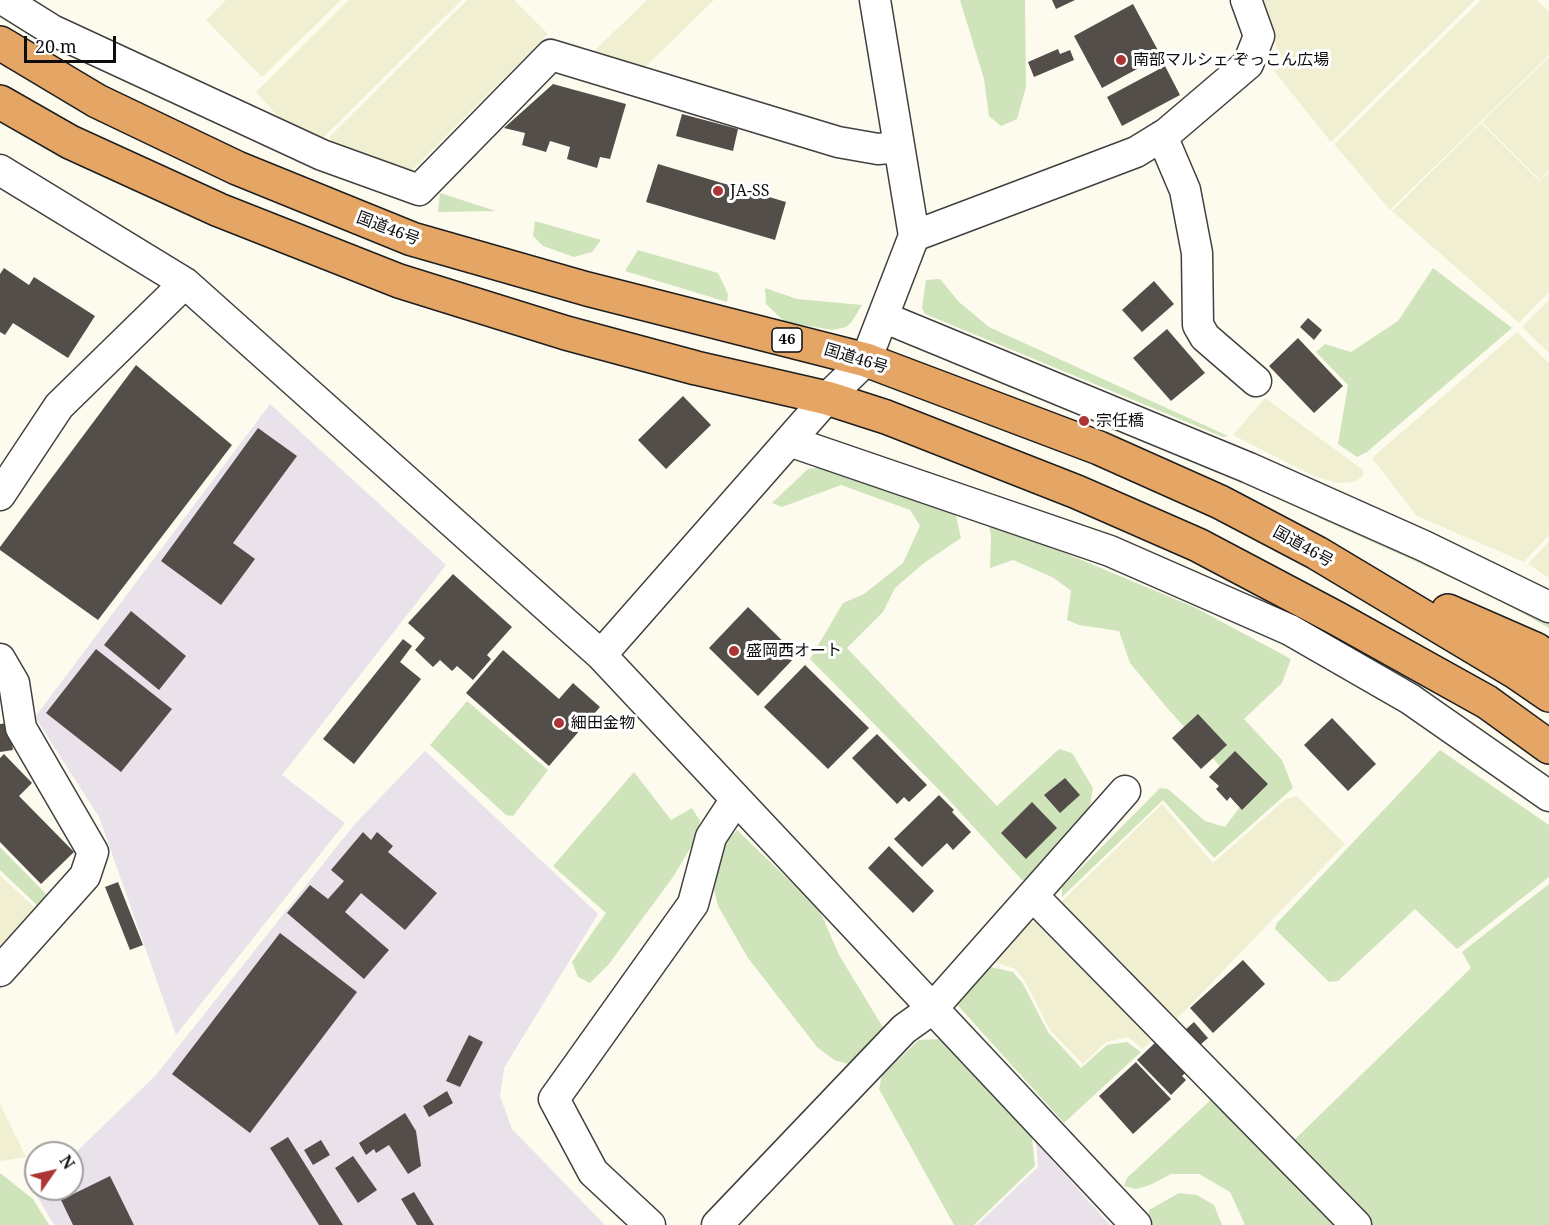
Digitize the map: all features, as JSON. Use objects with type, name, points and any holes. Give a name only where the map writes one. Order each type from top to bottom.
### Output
[{"type":"highway","name":"国道46号","points":[[0,43],[97,101],[237,168],[412,239],[587,289],[866,360],[1099,448],[1220,502],[1317,554],[1514,671],[1549,695]]},
{"type":"highway","points":[[0,102],[70,141],[219,210],[399,281],[566,333],[696,369],[827,398],[886,417],[1077,492],[1198,545],[1336,618],[1487,702],[1549,747]]},
{"type":"highway","points":[[1317,554],[1535,649],[1549,658]]},
{"type":"street","points":[[4,0],[52,30],[322,155],[419,189],[551,56],[838,142],[878,149],[899,147]]},
{"type":"street","points":[[601,655],[827,398],[866,360],[914,236],[875,0]]},
{"type":"street","points":[[914,236],[1136,152],[1162,136],[1248,64],[1259,36],[1246,0]]},
{"type":"street","points":[[1162,136],[1185,190],[1197,253],[1198,325],[1205,337],[1256,381]]},
{"type":"street","points":[[0,170],[184,283],[601,655],[1136,1225]]},
{"type":"street","points":[[0,495],[59,406],[184,283]]},
{"type":"street","points":[[883,317],[1249,468],[1424,546],[1549,607]]},
{"type":"street","points":[[789,441],[1110,551],[1290,630],[1410,699],[1549,796]]},
{"type":"street","points":[[0,659],[14,683],[21,728],[93,852],[85,876],[0,970]]},
{"type":"street","points":[[717,1225],[904,1029],[932,1009],[1125,791]]},
{"type":"street","points":[[650,1225],[593,1172],[554,1100],[693,904],[711,837],[736,799]]},
{"type":"street","points":[[1034,896],[1356,1225]]},
{"type":"shaded area","points":[[270,404],[446,565],[282,775],[345,823],[176,1035],[99,817],[35,717]]},
{"type":"shaded area","points":[[425,751],[598,914],[504,1068],[500,1096],[512,1129],[605,1225],[54,1225],[40,1201],[84,1201],[84,1144],[156,1075],[354,825]]},
{"type":"shaded area","points":[[1036,1142],[1110,1225],[977,1225],[1038,1167]]},
{"type":"green space","points":[[226,0],[341,0],[262,77],[206,20]]},
{"type":"green space","points":[[349,0],[462,0],[322,139],[282,121],[256,92]]},
{"type":"green space","points":[[467,0],[514,0],[548,34],[409,173],[331,146],[330,136]]},
{"type":"green space","points":[[647,0],[714,0],[639,73],[591,54]]},
{"type":"green space","points":[[960,0],[1025,0],[1026,87],[1017,119],[1001,126],[989,116],[984,79]]},
{"type":"green space","points":[[1257,0],[1475,0],[1331,142],[1274,71],[1284,64]]},
{"type":"green space","points":[[1481,0],[1537,0],[1549,12],[1549,55],[1390,210],[1334,144]]},
{"type":"green space","points":[[1549,57],[1549,170],[1540,180],[1482,122]]},
{"type":"green space","points":[[1481,123],[1539,181],[1549,172],[1549,292],[1519,323],[1392,211]]},
{"type":"green space","points":[[440,193],[496,211],[438,212]]},
{"type":"green space","points":[[535,221],[601,240],[592,252],[574,257],[543,246],[533,236]]},
{"type":"green space","points":[[638,250],[718,273],[728,294],[727,302],[625,271]]},
{"type":"green space","points":[[1433,268],[1512,328],[1367,452],[1357,457],[1338,444],[1348,385],[1316,352],[1325,344],[1351,352],[1398,321]]},
{"type":"green space","points":[[940,279],[959,302],[989,327],[1228,436],[1223,437],[925,314],[922,308],[926,280]]},
{"type":"green space","points":[[765,288],[797,299],[862,305],[846,327],[832,330],[785,322],[766,304]]},
{"type":"green space","points":[[1549,300],[1549,353],[1522,327]]},
{"type":"green space","points":[[1517,332],[1549,363],[1549,535],[1524,562],[1417,516],[1372,458]]},
{"type":"green space","points":[[1265,398],[1363,470],[1363,476],[1354,482],[1337,483],[1314,476],[1233,435]]},
{"type":"green space","points":[[829,466],[954,508],[961,538],[924,563],[895,588],[883,612],[847,648],[997,806],[1059,749],[1072,753],[1093,788],[1089,812],[1033,879],[1022,880],[948,799],[810,659],[843,603],[864,594],[903,563],[920,526],[910,510],[841,485],[782,507],[772,503],[808,469]]},
{"type":"green space","points":[[1301,507],[1549,617],[1549,628],[1488,594],[1321,519]]},
{"type":"green space","points":[[993,523],[1194,607],[1291,659],[1282,683],[1244,719],[1282,760],[1293,788],[1214,858],[1163,800],[1062,897],[1062,887],[1160,788],[1168,789],[1205,821],[1225,827],[1245,800],[1237,785],[1130,663],[1119,631],[1079,625],[1067,620],[1071,591],[1054,578],[1013,560],[990,568],[989,526]]},
{"type":"green space","points":[[1549,541],[1549,578],[1528,564]]},
{"type":"green space","points":[[467,701],[548,770],[513,816],[506,815],[430,745]]},
{"type":"green space","points":[[1440,750],[1549,825],[1549,877],[1457,949],[1415,909],[1338,981],[1329,982],[1275,929],[1277,923]]},
{"type":"green space","points":[[634,772],[671,820],[692,808],[700,821],[697,837],[673,877],[609,964],[590,983],[578,977],[572,962],[606,913],[553,866]]},
{"type":"green space","points":[[1297,796],[1345,844],[1171,1025],[1056,907],[1162,804],[1213,863],[1286,799]]},
{"type":"green space","points":[[737,830],[819,909],[839,955],[884,1029],[852,1065],[834,1060],[817,1047],[748,958],[718,906],[711,877],[722,847]]},
{"type":"green space","points":[[0,847],[50,898],[40,908],[0,870]]},
{"type":"green space","points":[[0,875],[38,911],[0,953]]},
{"type":"green space","points":[[1549,884],[1549,1225],[1369,1225],[1290,1144],[1471,968],[1462,952]]},
{"type":"green space","points":[[1041,921],[1156,1037],[1142,1049],[1128,1037],[1106,1042],[1083,1064],[1050,1030],[1025,981],[1015,969],[991,961],[1030,923]]},
{"type":"green space","points":[[986,966],[1013,972],[1023,984],[1048,1032],[1081,1068],[1107,1045],[1127,1042],[1141,1052],[1064,1123],[953,1000]]},
{"type":"green space","points":[[939,1039],[965,1060],[1032,1138],[1035,1166],[974,1225],[954,1225],[879,1089],[882,1075],[919,1040]]},
{"type":"green space","points":[[1216,1095],[1343,1225],[1245,1225],[1230,1192],[1199,1174],[1171,1174],[1150,1185],[1136,1189],[1124,1186],[1127,1178]]},
{"type":"green space","points":[[0,1104],[24,1153],[24,1157],[0,1161]]},
{"type":"green space","points":[[0,1173],[24,1192],[24,1201],[34,1201],[49,1225],[0,1225]]},
{"type":"green space","points":[[1179,1193],[1197,1195],[1214,1205],[1222,1225],[1153,1225],[1149,1220],[1149,1210]]},
{"type":"building","points":[[1052,0],[1075,0],[1056,9]]},
{"type":"building","points":[[1133,4],[1161,56],[1102,88],[1074,36]]},
{"type":"building","points":[[1058,49],[1060,54],[1070,50],[1074,60],[1034,77],[1028,62]]},
{"type":"building","points":[[1165,66],[1180,95],[1122,126],[1107,97]]},
{"type":"building","points":[[553,84],[626,104],[610,159],[600,157],[597,168],[567,159],[570,147],[550,141],[546,152],[522,145],[525,133],[504,128]]},
{"type":"building","points":[[682,114],[738,129],[733,151],[676,136]]},
{"type":"building","points":[[658,164],[786,202],[775,240],[646,202]]},
{"type":"building","points":[[4,268],[29,285],[34,277],[95,316],[68,358],[13,323],[5,335],[0,332],[0,274]]},
{"type":"building","points":[[1154,281],[1174,304],[1142,332],[1122,310]]},
{"type":"building","points":[[1308,318],[1322,330],[1314,340],[1300,327]]},
{"type":"building","points":[[1167,329],[1205,373],[1171,401],[1133,358]]},
{"type":"building","points":[[1298,338],[1343,386],[1314,413],[1269,366]]},
{"type":"building","points":[[136,365],[232,445],[98,620],[0,550],[0,547]]},
{"type":"building","points":[[683,396],[711,425],[666,469],[638,440]]},
{"type":"building","points":[[258,428],[297,456],[233,543],[255,559],[221,605],[161,561]]},
{"type":"building","points":[[453,574],[512,627],[487,655],[491,659],[473,680],[457,666],[452,671],[440,660],[433,667],[415,650],[425,638],[408,623]]},
{"type":"building","points":[[748,607],[797,655],[758,696],[709,648]]},
{"type":"building","points":[[131,611],[186,656],[159,690],[104,645]]},
{"type":"building","points":[[403,639],[412,646],[400,662],[421,679],[354,764],[323,739]]},
{"type":"building","points":[[96,649],[172,709],[121,772],[46,713]]},
{"type":"building","points":[[503,650],[559,699],[573,683],[600,707],[549,766],[466,693]]},
{"type":"building","points":[[805,665],[869,728],[828,769],[764,707]]},
{"type":"building","points":[[1198,714],[1227,745],[1201,769],[1172,738]]},
{"type":"building","points":[[1332,718],[1376,764],[1348,791],[1304,745]]},
{"type":"building","points":[[9,723],[13,750],[0,752],[0,724]]},
{"type":"building","points":[[877,734],[927,785],[909,802],[904,797],[897,804],[852,758]]},
{"type":"building","points":[[1235,751],[1268,784],[1242,810],[1230,797],[1227,801],[1216,789],[1219,786],[1209,777]]},
{"type":"building","points":[[4,754],[32,783],[19,796],[74,852],[41,884],[0,842],[0,758]]},
{"type":"building","points":[[1065,778],[1080,795],[1060,813],[1044,795]]},
{"type":"building","points":[[939,795],[971,832],[953,850],[947,843],[922,867],[894,839]]},
{"type":"building","points":[[1032,802],[1057,828],[1026,859],[1001,833]]},
{"type":"building","points":[[363,832],[371,840],[377,832],[393,846],[388,852],[437,893],[405,930],[361,893],[345,912],[389,950],[364,979],[287,913],[310,885],[328,899],[344,881],[331,870]]},
{"type":"building","points":[[889,846],[934,891],[913,913],[868,868]]},
{"type":"building","points":[[118,882],[143,945],[130,950],[105,887]]},
{"type":"building","points":[[280,933],[357,992],[250,1133],[172,1074]]},
{"type":"building","points":[[1243,960],[1265,984],[1213,1033],[1190,1008]]},
{"type":"building","points":[[1194,1022],[1208,1038],[1200,1045],[1185,1030]]},
{"type":"building","points":[[469,1035],[483,1042],[460,1087],[446,1081]]},
{"type":"building","points":[[1159,1039],[1189,1070],[1182,1076],[1186,1080],[1171,1095],[1137,1060]]},
{"type":"building","points":[[1136,1062],[1171,1099],[1133,1134],[1099,1096]]},
{"type":"building","points":[[447,1091],[453,1103],[429,1117],[423,1106]]},
{"type":"building","points":[[405,1113],[416,1131],[421,1166],[408,1174],[389,1145],[376,1153],[374,1149],[366,1155],[359,1143]]},
{"type":"building","points":[[288,1137],[343,1225],[319,1225],[270,1148]]},
{"type":"building","points":[[321,1140],[330,1155],[313,1165],[304,1150]]},
{"type":"building","points":[[353,1156],[377,1190],[358,1203],[335,1168]]},
{"type":"building","points":[[110,1176],[134,1225],[73,1225],[61,1201],[84,1201],[84,1189]]},
{"type":"building","points":[[414,1192],[434,1225],[417,1225],[401,1199]]},
{"type":"place","name":"南部マルシェ ぞっこん広場","points":[[1121,60]]},
{"type":"place","name":"JA-SS","points":[[718,191]]},
{"type":"place","name":"宗任橋","points":[[1084,421]]},
{"type":"place","name":"盛岡西オート","points":[[734,651]]},
{"type":"place","name":"細田金物","points":[[559,723]]}]
